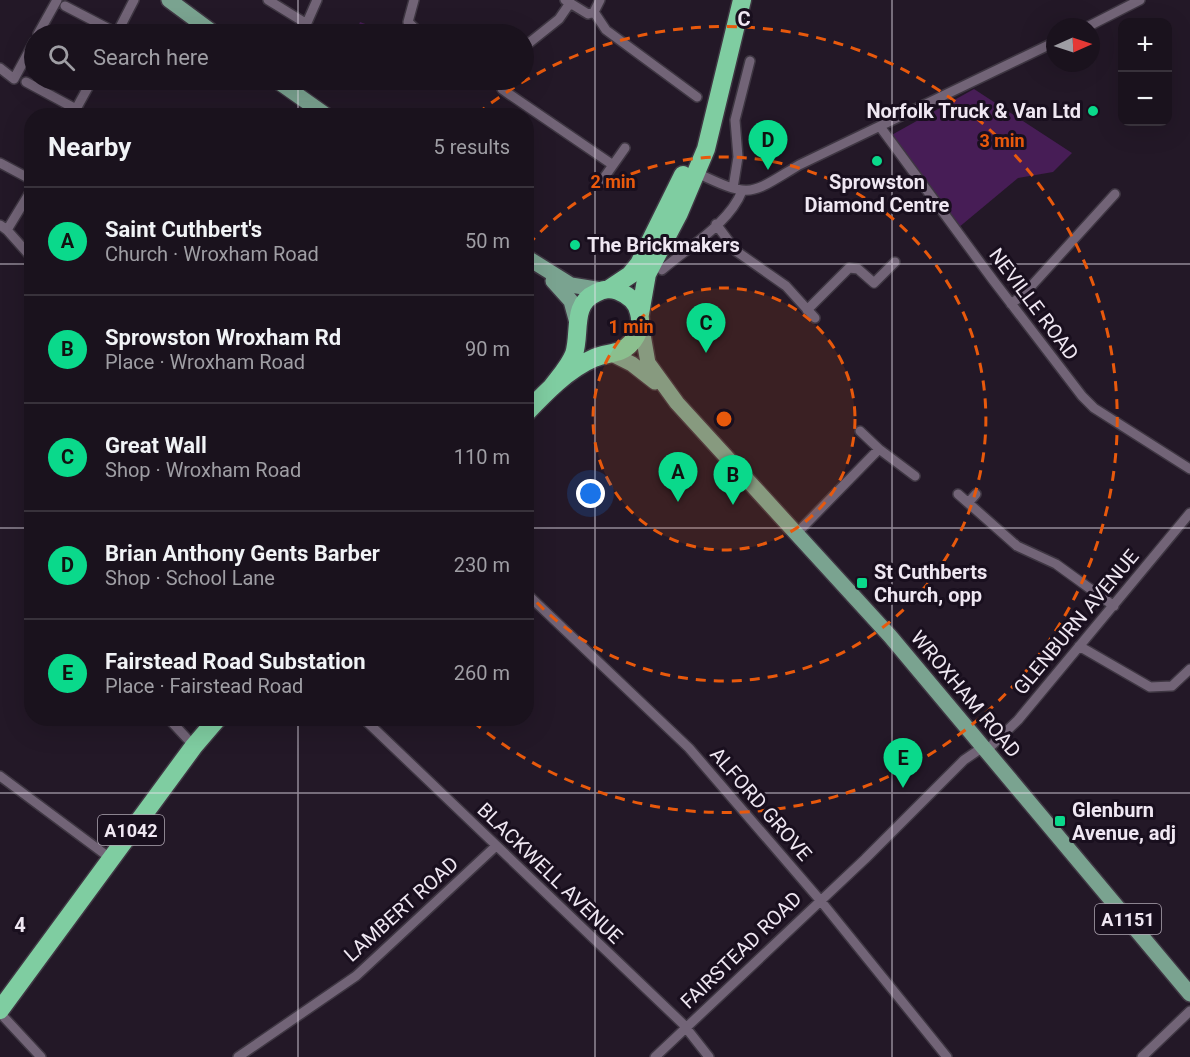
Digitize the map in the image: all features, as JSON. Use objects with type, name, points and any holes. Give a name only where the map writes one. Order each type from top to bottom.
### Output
[{"type":"highway","points":[[534,405],[580,365],[631,344],[638,334],[646,274],[680,213],[697,173],[712,130],[714,110],[742,0]]},
{"type":"highway","points":[[551,388],[568,366],[574,352],[584,302],[630,275],[639,264],[674,194],[703,128],[714,110]]},
{"type":"highway","points":[[605,290],[627,295],[640,317]]},
{"type":"highway","points":[[578,326],[588,345],[608,354]]},
{"type":"highway","name":"A1042","points":[[0,1011],[110,858],[211,726]]},
{"type":"main road","points":[[169,0],[201,24]]},
{"type":"main road","points":[[290,90],[316,108]]},
{"type":"main road","points":[[534,262],[570,285],[605,290]]},
{"type":"main road","points":[[534,264],[565,292],[571,301],[578,326]]},
{"type":"main road","name":"WROXHAM ROAD","points":[[640,317],[648,363],[677,403]]},
{"type":"main road","name":"WROXHAM ROAD","points":[[608,354],[646,374],[677,403],[797,533],[890,636],[1190,994]]},
{"type":"street","points":[[122,24],[134,0]]},
{"type":"street","points":[[268,0],[307,24],[317,0]]},
{"type":"street","points":[[410,24],[408,22],[414,0]]},
{"type":"street","points":[[534,39],[560,19],[568,2],[588,15],[594,12],[600,0]]},
{"type":"street","points":[[1100,20],[1140,0]]},
{"type":"street","points":[[45,24],[61,3],[99,24]]},
{"type":"street","points":[[594,12],[606,30],[697,97]]},
{"type":"street","points":[[697,173],[737,189],[753,192],[764,188],[800,165],[881,128],[957,88],[1046,46]]},
{"type":"street","points":[[0,68],[14,79],[24,60]]},
{"type":"street","points":[[662,270],[716,224],[739,199],[735,120],[750,61]]},
{"type":"street","points":[[39,90],[68,108]]},
{"type":"street","points":[[76,108],[86,90]]},
{"type":"street","points":[[504,90],[530,108]]},
{"type":"street","points":[[534,111],[613,165]]},
{"type":"street","name":"NEVILLE ROAD","points":[[881,128],[1011,304],[1094,408],[1190,469]]},
{"type":"street","points":[[601,182],[625,148]]},
{"type":"street","points":[[0,163],[24,176]]},
{"type":"street","points":[[1011,304],[1024,294],[1115,194]]},
{"type":"street","points":[[24,199],[3,227],[24,249]]},
{"type":"street","points":[[716,224],[736,251],[786,286],[815,318]]},
{"type":"street","points":[[807,310],[849,268],[858,269],[874,283],[895,262]]},
{"type":"street","points":[[860,430],[879,449],[915,476]]},
{"type":"street","points":[[797,533],[879,449]]},
{"type":"street","points":[[958,494],[1017,546],[1056,564],[1114,606]]},
{"type":"street","points":[[968,503],[976,494]]},
{"type":"street","name":"GLENBURN AVENUE","points":[[985,749],[1018,720],[1190,513]]},
{"type":"street","name":"ALFORD GROVE","points":[[534,602],[689,748],[820,900],[947,1057]]},
{"type":"street","points":[[1079,646],[1150,687],[1172,686],[1190,669]]},
{"type":"street","points":[[175,726],[194,746]]},
{"type":"street","name":"BLACKWELL AVENUE","points":[[371,726],[686,1028],[709,1057]]},
{"type":"street","name":"FAIRSTEAD ROAD","points":[[655,1057],[964,760],[985,749]]},
{"type":"street","points":[[0,777],[110,858]]},
{"type":"street","name":"LAMBERT ROAD","points":[[238,1057],[330,991],[356,976],[496,846]]},
{"type":"street","points":[[0,1011],[40,1057]]},
{"type":"street","points":[[1142,1057],[1190,1011]]},
{"type":"shaded area","points":[[974,89],[1072,153],[1053,172],[1018,178],[958,228],[888,137]]},
{"type":"place","name":"Norfolk Truck & Van Ltd","points":[[1093,111]]},
{"type":"place","name":"Sprowston Diamond Centre","points":[[877,161]]},
{"type":"place","name":"Brian Anthony Gents Barber","points":[[768,170]]},
{"type":"place","name":"The Brickmakers","points":[[575,245]]},
{"type":"place","name":"Great Wall","points":[[706,353]]},
{"type":"place","name":"Saint Cuthbert's","points":[[678,502]]},
{"type":"place","name":"Sprowston Wroxham Rd","points":[[733,505]]},
{"type":"place","name":"St Cuthberts Church, opp","points":[[862,583]]},
{"type":"place","name":"Fairstead Road Substation","points":[[903,788]]},
{"type":"place","name":"Glenburn Avenue, adj","points":[[1060,821]]}]
